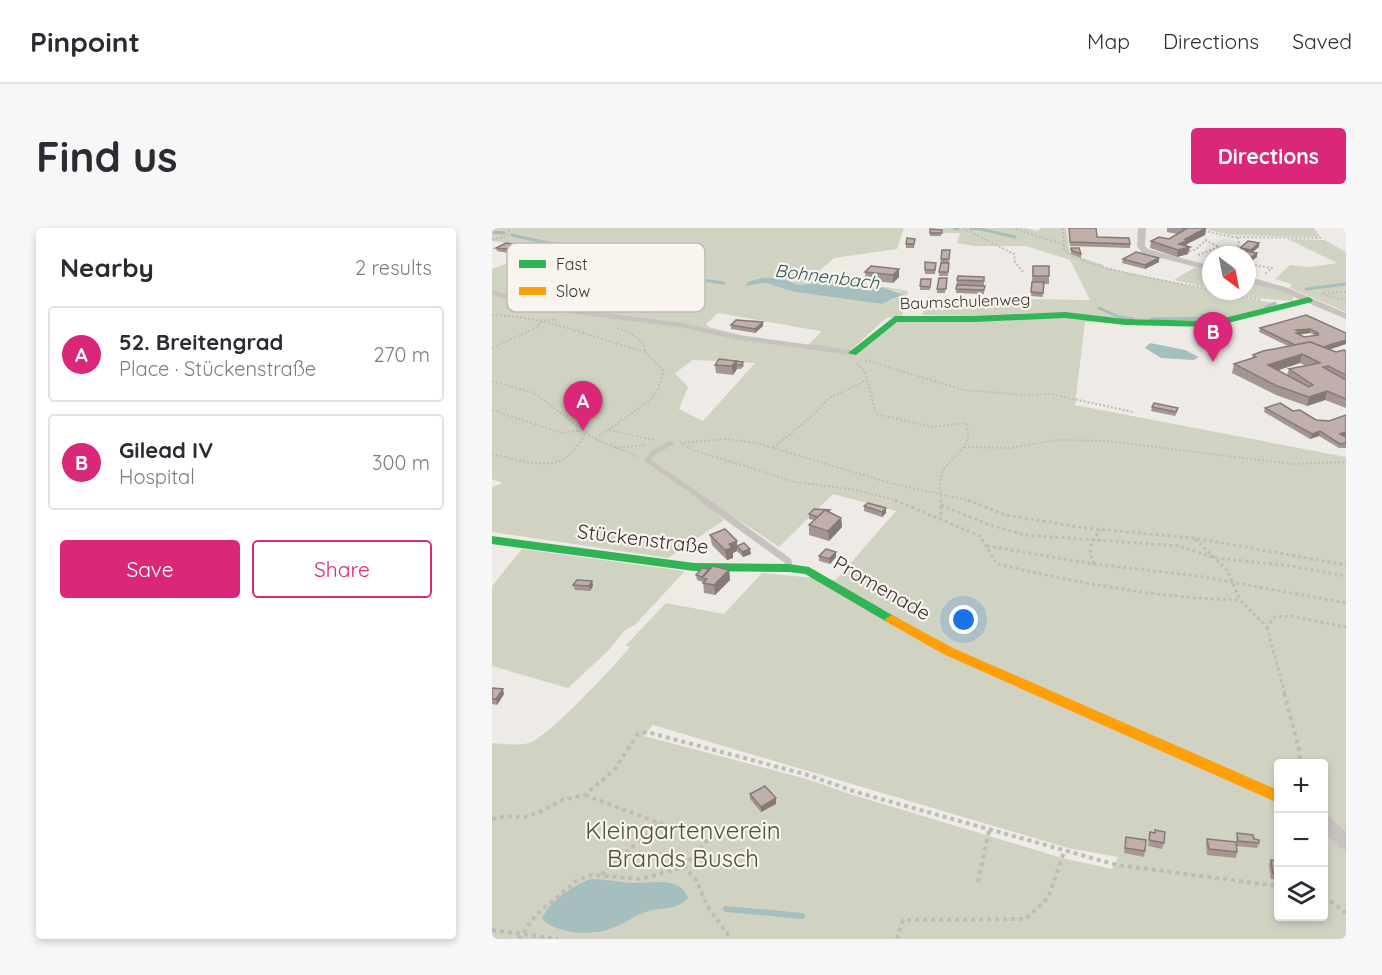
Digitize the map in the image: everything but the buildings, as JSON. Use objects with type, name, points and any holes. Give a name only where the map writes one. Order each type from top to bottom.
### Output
[{"type":"street","points":[[1142,228],[1141,246],[1143,250],[1202,266]]},
{"type":"street","points":[[1256,282],[1309,300],[1346,316]]},
{"type":"street","name":"Baumschulenweg","points":[[853,353],[895,319],[1065,315],[1100,317],[1125,322],[1212,324],[1309,300]]},
{"type":"street","name":"Stückenstraße","points":[[492,540],[694,567],[789,568]]},
{"type":"street","name":"Promenade","points":[[789,568],[809,571],[948,651],[1274,795]]},
{"type":"street","points":[[1328,827],[1346,843]]},
{"type":"lane","points":[[492,293],[507,297]]},
{"type":"lane","points":[[576,312],[684,326],[742,338],[853,353]]},
{"type":"lane","points":[[671,443],[653,453],[646,460],[658,466],[788,561],[789,568]]},
{"type":"path","points":[[492,240],[507,236],[510,228]]},
{"type":"path","points":[[963,228],[1014,254],[1023,272]]},
{"type":"path","points":[[1012,228],[1063,244]]},
{"type":"path","points":[[1063,228],[1063,244],[1070,256],[1099,265],[1202,287]]},
{"type":"path","points":[[1201,230],[1238,237],[1321,238]]},
{"type":"path","points":[[1238,237],[1238,246]]},
{"type":"path","points":[[1190,251],[1196,250],[1206,239],[1218,246]]},
{"type":"path","points":[[1185,249],[1202,253]]},
{"type":"path","points":[[1186,262],[1202,254]]},
{"type":"path","points":[[1256,298],[1265,300]]},
{"type":"path","points":[[492,315],[514,315],[579,330],[607,342],[645,352],[664,371],[657,391],[649,401],[595,439]]},
{"type":"path","points":[[492,348],[536,328],[539,326],[538,322]]},
{"type":"path","points":[[611,325],[640,339],[645,345],[645,352]]},
{"type":"path","points":[[853,353],[856,362],[865,372],[865,381],[873,398],[876,414],[933,427],[966,423],[969,431],[968,441],[941,475],[941,520]]},
{"type":"path","points":[[853,353],[881,366],[964,390],[1026,395],[1051,394],[1133,411]]},
{"type":"path","points":[[492,381],[534,393],[595,439],[646,460]]},
{"type":"path","points":[[774,448],[829,398],[865,381]]},
{"type":"path","points":[[492,410],[562,433],[581,430]]},
{"type":"path","points":[[609,430],[637,438],[671,443]]},
{"type":"path","points":[[492,454],[535,462],[555,462],[566,458],[586,433]]},
{"type":"path","points":[[615,448],[726,439],[774,448],[890,483],[964,498],[1005,515],[1101,530],[1194,538],[1346,565]]},
{"type":"path","points":[[964,447],[1010,448],[1056,440],[1107,441],[1291,464],[1346,462]]},
{"type":"path","points":[[682,443],[693,450],[795,482],[889,497],[980,536],[997,564],[1104,589],[1194,600],[1240,600]]},
{"type":"path","points":[[941,505],[987,524],[1024,535],[1090,542],[1179,546],[1215,558],[1291,566],[1346,576]]},
{"type":"path","points":[[1094,564],[1088,553],[1090,542],[1101,530]]},
{"type":"path","points":[[1194,538],[1227,570],[1240,600],[1267,627],[1300,759]]},
{"type":"path","points":[[986,545],[1094,564],[1232,582],[1346,603]]},
{"type":"path","points":[[1267,627],[1275,617],[1291,615],[1346,627]]},
{"type":"path","points":[[492,819],[506,816],[524,817],[542,811],[562,800],[585,795],[614,770],[638,734],[647,732],[808,775],[989,831],[1117,865],[1274,885]]},
{"type":"path","points":[[585,795],[672,827]]},
{"type":"path","points":[[601,875],[658,823]]},
{"type":"path","points":[[978,882],[989,831]]},
{"type":"path","points":[[520,936],[537,914],[576,881],[591,875],[641,879],[684,867],[711,836]]},
{"type":"path","points":[[897,939],[903,920],[1026,919],[1048,898],[1064,852]]},
{"type":"path","points":[[684,867],[696,880],[708,907],[731,939]]},
{"type":"path","points":[[1328,900],[1346,914]]},
{"type":"path","points":[[492,930],[520,936],[558,939]]},
{"type":"green space","name":"Kleingartenverein Brands Busch","points":[[492,228],[904,228],[897,249],[834,258],[815,275],[908,291],[902,316],[886,318],[850,351],[893,321],[1087,317],[1109,323],[1085,322],[1075,405],[1346,457],[1346,939],[492,939],[492,743],[516,745],[529,743],[551,728],[611,669],[630,647],[625,646],[666,603],[724,614],[762,573],[836,580],[896,511],[833,494],[779,547],[707,499],[698,498],[724,520],[668,558],[492,532],[492,487],[503,483],[492,479],[492,269],[507,263],[507,312],[705,312],[705,243],[507,243],[492,241]],"holes":[[[762,278],[781,278],[798,285],[816,282],[884,288],[901,292],[894,299],[882,304],[795,292],[766,283],[745,286],[749,281]],[[718,313],[820,331],[808,345],[757,339],[709,327],[706,324]],[[693,360],[755,363],[703,421],[679,409],[688,387],[675,373]],[[653,725],[1068,848],[1118,857],[1112,869],[1062,858],[807,779],[644,736]]]},
{"type":"green space","points":[[942,228],[1025,228],[1038,231],[1041,228],[1066,228],[1070,254],[1104,265],[1102,267],[1202,288],[1202,300],[1256,300],[1282,305],[1225,321],[922,315],[927,298],[1090,300],[1070,260],[1026,246],[974,246],[957,243],[960,233],[942,233]]},
{"type":"green space","points":[[1199,228],[1314,228],[1320,237],[1231,235]]},
{"type":"green space","points":[[1288,239],[1324,240],[1346,252],[1346,312],[1290,288],[1291,284],[1275,279],[1290,265],[1310,267],[1337,263]]},
{"type":"green space","points":[[1195,267],[1202,269],[1202,286],[1174,280]]},
{"type":"green space","points":[[1256,284],[1288,294],[1293,297],[1293,301],[1256,298]]},
{"type":"green space","points":[[522,549],[684,572],[635,625],[625,630],[608,651],[568,688],[492,666],[492,586]]},
{"type":"water","points":[[781,278],[798,285],[824,282],[884,288],[903,294],[882,304],[795,292],[766,283],[745,286],[749,281]]},
{"type":"water","points":[[1150,343],[1185,350],[1199,357],[1194,360],[1161,358],[1145,348]]},
{"type":"water","points":[[590,879],[633,883],[672,883],[684,891],[688,898],[680,905],[649,911],[602,931],[584,933],[565,931],[542,919],[562,895]]},
{"type":"waterway","name":"Bohnenbach","points":[[954,228],[958,229]]},
{"type":"waterway","name":"Bohnenbach","points":[[971,229],[976,228],[1015,237]]},
{"type":"waterway","name":"Bohnenbach","points":[[492,232],[504,233]]},
{"type":"waterway","name":"Bohnenbach","points":[[512,235],[548,243]]},
{"type":"waterway","name":"Bohnenbach","points":[[705,280],[724,283]]},
{"type":"waterway","name":"Bohnenbach","points":[[1306,289],[1346,284]]},
{"type":"waterway","name":"Bohnenbach","points":[[1266,307],[1275,303]]},
{"type":"waterway","name":"Bohnenbach","points":[[1099,308],[1119,317],[1133,319]]},
{"type":"waterway","name":"Bohnenbach","points":[[1151,319],[1220,318]]},
{"type":"waterway","points":[[726,909],[802,916]]},
{"type":"traffic: fast","points":[[853,353],[895,319],[974,319],[1065,315],[1125,322],[1212,324],[1309,300]]},
{"type":"traffic: fast","points":[[492,540],[694,567],[789,568],[809,571],[892,619]]},
{"type":"traffic: slow","points":[[892,619],[948,651],[1274,795]]},
{"type":"place","name":"Gilead IV","points":[[1213,362]]},
{"type":"place","name":"52. Breitengrad","points":[[583,431]]}]
